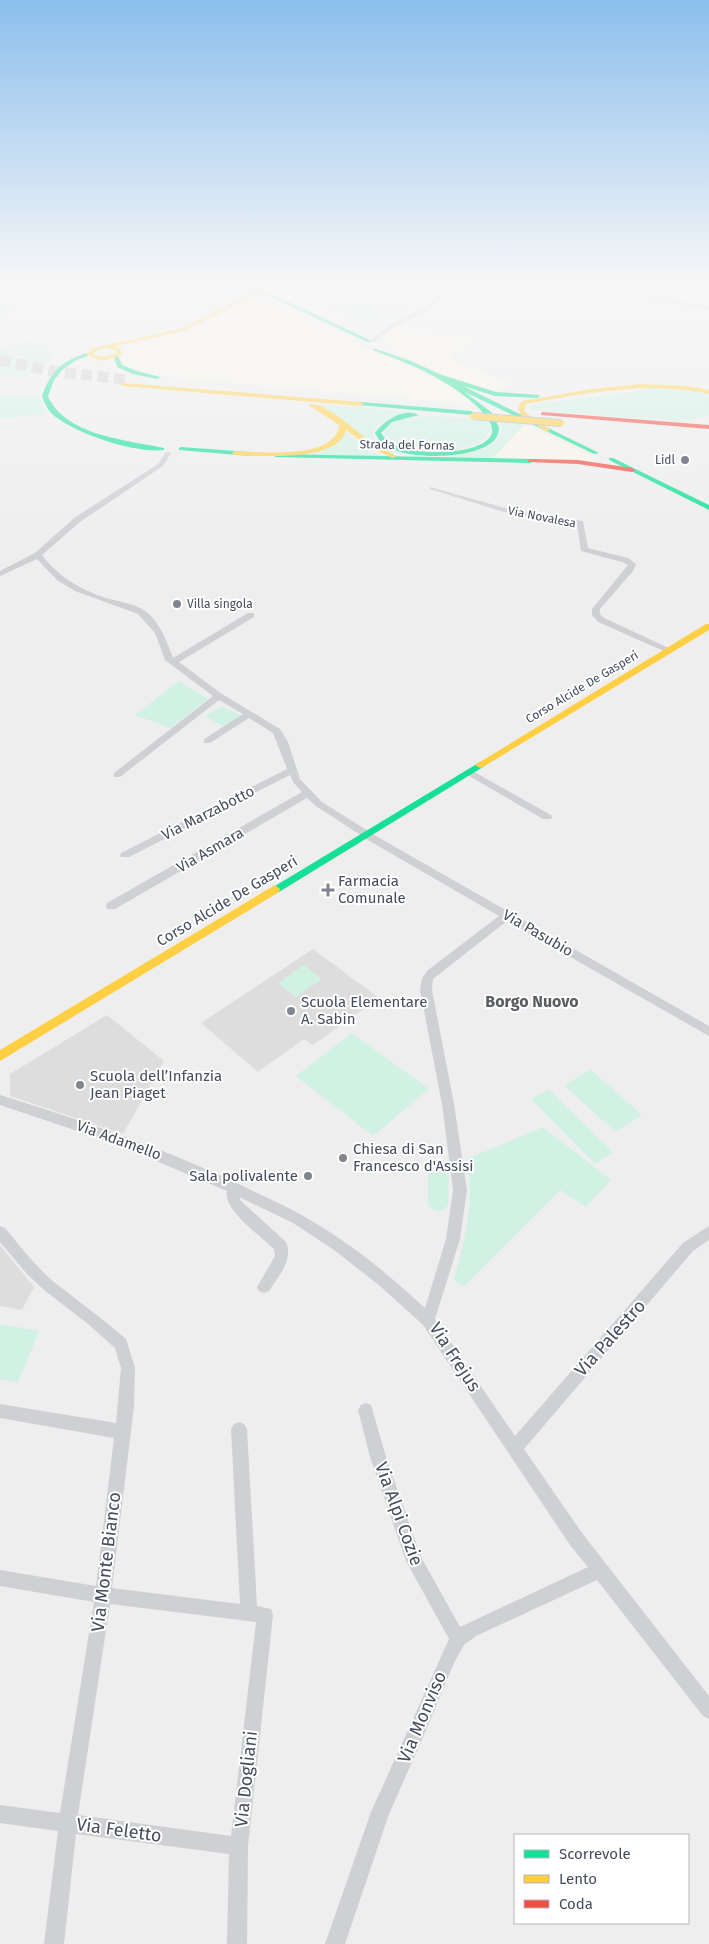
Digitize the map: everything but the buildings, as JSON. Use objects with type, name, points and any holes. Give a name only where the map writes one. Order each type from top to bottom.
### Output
[{"type":"main road","points":[[54,375],[46,388],[47,400],[57,415],[83,429],[151,448],[165,454]]},
{"type":"main road","points":[[145,375],[325,398],[550,422],[591,423],[709,433]]},
{"type":"main road","points":[[434,375],[490,402],[550,422],[595,450],[619,450],[623,453],[622,463],[709,508]]},
{"type":"main road","points":[[434,375],[474,390],[498,396],[532,396],[673,385],[709,392]]},
{"type":"main road","points":[[447,381],[450,386],[471,399],[493,419],[496,432],[489,441],[467,451],[435,455],[398,450],[388,446],[379,438],[380,428],[398,418],[433,414],[470,413]]},
{"type":"main road","points":[[325,398],[127,383],[304,404],[327,411],[371,449],[393,456],[414,459]]},
{"type":"main road","points":[[490,402],[619,389]]},
{"type":"main road","points":[[191,391],[470,413]]},
{"type":"main road","points":[[572,394],[523,403],[521,410],[523,414],[550,422],[606,419],[691,423],[709,420]]},
{"type":"main road","points":[[606,419],[709,428]]},
{"type":"main road","points":[[235,453],[294,453],[315,450],[330,444],[340,437],[344,429],[343,423]]},
{"type":"main road","name":"Strada del Fornas","points":[[165,454],[181,449],[235,453],[414,459],[622,463]]},
{"type":"main road","name":"Corso Alcide De Gasperi","points":[[0,1056],[709,626]]},
{"type":"street","points":[[0,574],[38,555],[77,520],[161,466],[165,454]]},
{"type":"street","name":"Via Novalesa","points":[[432,488],[504,510],[580,523],[584,549],[625,560],[632,564],[630,569],[596,609],[596,615],[601,620],[669,650]]},
{"type":"street","points":[[38,555],[52,572],[75,588],[94,597],[140,612],[152,622],[172,662],[251,615]]},
{"type":"street","name":"Via Pasubio","points":[[172,662],[219,696],[277,731],[284,742],[292,770],[308,793],[319,804],[366,834],[709,1032]]},
{"type":"street","points":[[116,775],[219,696]]},
{"type":"street","points":[[207,741],[250,714]]},
{"type":"street","name":"Via Marzabotto","points":[[125,855],[292,770]]},
{"type":"street","points":[[469,772],[547,817]]},
{"type":"street","name":"Via Asmara","points":[[112,906],[308,793]]},
{"type":"street","name":"Via Frejus","points":[[507,915],[432,973],[426,984],[428,1006],[448,1104],[460,1190],[453,1239],[428,1320],[598,1571],[709,1710]]},
{"type":"street","name":"Via Adamello","points":[[0,1100],[114,1137],[167,1158],[288,1215],[321,1235],[384,1280],[428,1320]]},
{"type":"street","points":[[234,1188],[232,1196],[236,1205],[281,1246],[282,1257],[264,1287]]},
{"type":"street","name":"Via Monte Bianco","points":[[0,1232],[38,1276],[93,1319],[121,1344],[128,1368],[123,1432],[103,1595],[68,1823],[54,1944]]},
{"type":"street","name":"Via Palestro","points":[[515,1448],[688,1247],[709,1232]]},
{"type":"street","name":"Via Alpi Cozie","points":[[366,1410],[378,1457],[414,1560],[458,1639]]},
{"type":"street","points":[[0,1411],[123,1432]]},
{"type":"street","name":"Via Dogliani","points":[[237,1944],[239,1846],[257,1614],[239,1429]]},
{"type":"street","points":[[458,1639],[470,1630],[598,1571]]},
{"type":"street","points":[[0,1578],[103,1595],[257,1614]]},
{"type":"street","name":"Via Monviso","points":[[335,1944],[380,1812],[448,1657],[458,1639]]},
{"type":"street","name":"Via Feletto","points":[[0,1814],[239,1846]]},
{"type":"shaded area","points":[[152,375],[425,375],[449,386],[474,405]]},
{"type":"shaded area","points":[[443,375],[489,375],[512,384],[490,393]]},
{"type":"shaded area","points":[[525,424],[600,460],[493,458]]},
{"type":"shaded area","name":"Scuola Elementare A. Sabin","points":[[313,949],[379,998],[313,1045],[304,1039],[258,1072],[201,1023]]},
{"type":"shaded area","name":"Scuola dell’Infanzia Jean Piaget","points":[[107,1015],[164,1061],[123,1134],[10,1096],[10,1074]]},
{"type":"shaded area","points":[[0,1245],[34,1287],[22,1310],[0,1306]]},
{"type":"green space","points":[[4,375],[29,375],[24,378]]},
{"type":"green space","points":[[665,387],[687,388],[706,394],[709,396],[709,416],[695,420],[675,421],[530,410],[529,405]]},
{"type":"green space","points":[[38,395],[47,414],[0,419],[0,396]]},
{"type":"green space","points":[[315,404],[419,412],[388,419],[378,424],[373,431],[374,437],[379,444],[411,456],[383,451]]},
{"type":"green space","points":[[430,416],[488,420],[491,431],[480,443],[452,452],[405,450],[384,436],[384,430],[395,421]]},
{"type":"green space","points":[[499,421],[525,424],[493,458],[446,457],[474,452],[492,444],[499,438],[501,430]]},
{"type":"green space","points":[[347,432],[367,450],[387,457],[303,454],[338,443]]},
{"type":"green space","points":[[179,681],[208,699],[170,728],[135,715]]},
{"type":"green space","points":[[222,706],[242,716],[225,727],[205,716]]},
{"type":"green space","points":[[304,965],[322,979],[296,997],[278,983]]},
{"type":"green space","points":[[352,1033],[429,1089],[373,1136],[296,1076]]},
{"type":"green space","points":[[590,1069],[642,1115],[616,1132],[564,1086]]},
{"type":"green space","points":[[548,1089],[613,1152],[595,1164],[531,1099]]},
{"type":"green space","points":[[543,1127],[611,1180],[586,1207],[560,1190],[464,1286],[454,1280],[468,1220],[470,1191],[467,1159]]},
{"type":"green space","points":[[439,1162],[449,1171],[448,1206],[440,1211],[435,1211],[428,1205],[428,1169],[430,1165]]},
{"type":"green space","points":[[0,1324],[39,1331],[18,1383],[0,1379]]},
{"type":"tunnel","points":[[84,375],[130,380]]},
{"type":"traffic: fast","points":[[55,375],[45,396],[52,410],[62,418],[88,432],[119,442],[162,449]]},
{"type":"traffic: fast","points":[[144,375],[157,377]]},
{"type":"traffic: fast","points":[[434,375],[495,394],[537,396]]},
{"type":"traffic: fast","points":[[435,375],[596,453]]},
{"type":"traffic: fast","points":[[416,415],[399,417],[390,421],[378,433],[384,442],[397,448],[432,454],[470,450],[484,445],[493,438],[496,427],[489,413],[447,381]]},
{"type":"traffic: fast","points":[[361,404],[471,413]]},
{"type":"traffic: fast","points":[[181,449],[250,454]]},
{"type":"traffic: fast","points":[[277,456],[530,461]]},
{"type":"traffic: fast","points":[[611,459],[709,508]]},
{"type":"traffic: fast","points":[[275,889],[480,765]]},
{"type":"traffic: slow","points":[[124,385],[361,404]]},
{"type":"traffic: slow","points":[[547,430],[523,414],[521,410],[523,403],[592,391],[642,386],[689,388],[709,392]]},
{"type":"traffic: slow","points":[[312,405],[333,417],[371,446],[393,456]]},
{"type":"traffic: slow","points":[[473,416],[561,423]]},
{"type":"traffic: slow","points":[[235,453],[275,454],[308,452],[323,448],[334,443],[341,435],[343,423]]},
{"type":"traffic: slow","points":[[480,765],[709,626]]},
{"type":"traffic: slow","points":[[0,1056],[275,889]]},
{"type":"traffic: jam","points":[[543,414],[709,427]]},
{"type":"traffic: jam","points":[[530,461],[578,462],[632,470]]},
{"type":"place","name":"Lidl","points":[[685,460]]},
{"type":"place","name":"Villa singola","points":[[177,604]]},
{"type":"place","name":"Farmacia Comunale","points":[[328,890]]},
{"type":"place","name":"Scuola Elementare A. Sabin","points":[[291,1011]]},
{"type":"place","name":"Scuola dell’Infanzia Jean Piaget","points":[[80,1085]]},
{"type":"place","name":"Chiesa di San Francesco d'Assisi","points":[[343,1158]]},
{"type":"place","name":"Sala polivalente","points":[[308,1176]]},
{"type":"district","name":"Borgo Nuovo","points":[[532,1001]]}]
